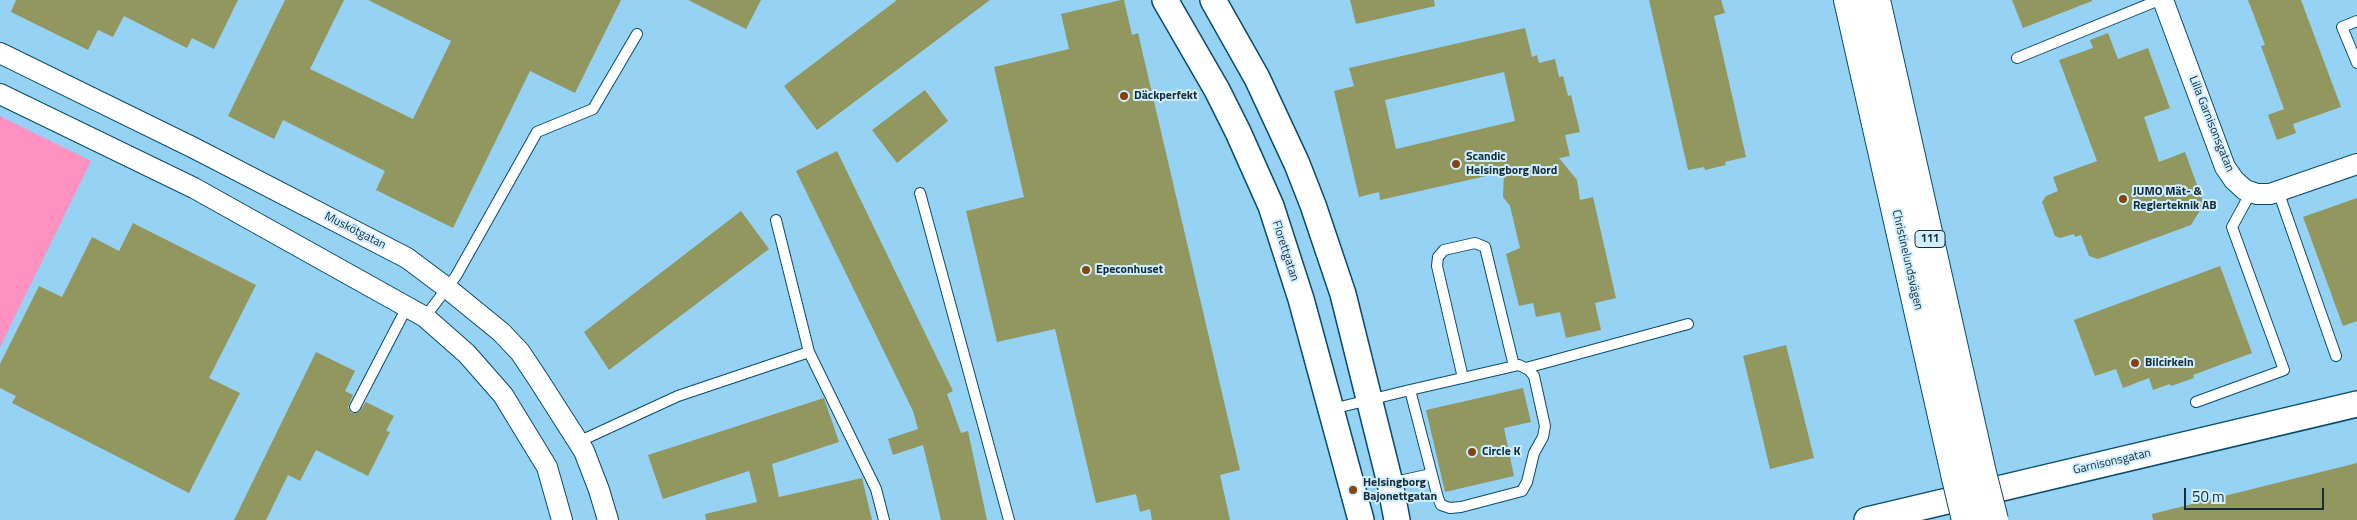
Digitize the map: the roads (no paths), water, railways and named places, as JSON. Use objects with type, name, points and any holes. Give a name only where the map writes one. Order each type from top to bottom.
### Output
[{"type":"main road","points":[[1842,0],[1868,88]]},
{"type":"main road","name":"Christinelundsvägen","points":[[1848,0],[1868,88],[1969,475],[1994,520]]},
{"type":"main road","name":"Christinelundsvägen","points":[[1877,2],[1969,475],[1966,520]]},
{"type":"street","name":"Florettgatan","points":[[1164,0],[1217,90],[1271,206],[1301,299],[1361,520]]},
{"type":"street","points":[[1213,0],[1256,78],[1304,180],[1343,294],[1370,399],[1397,520]]},
{"type":"street","name":"Lilla Garnisonsgatan","points":[[2161,0],[2225,166],[2234,180],[2245,190],[2251,192]]},
{"type":"street","name":"Muskötgatan","points":[[0,53],[194,148],[407,258],[447,288],[482,315],[520,352],[578,442],[599,490],[608,520]]},
{"type":"street","points":[[0,94],[194,188],[425,316],[472,359],[503,395],[547,467],[562,520]]},
{"type":"street","points":[[2251,192],[2270,194],[2357,164]]},
{"type":"street","name":"Garnisonsgatan","points":[[1867,520],[2357,404]]},
{"type":"lane","points":[[2017,58],[2161,0]]},
{"type":"lane","points":[[2357,21],[2342,26],[2357,63]]},
{"type":"lane","points":[[425,316],[456,276],[537,132],[593,109],[637,34]]},
{"type":"lane","points":[[2278,191],[2336,356]]},
{"type":"lane","points":[[920,192],[1009,520]]},
{"type":"lane","points":[[2196,402],[2284,370],[2232,227],[2251,192]]},
{"type":"lane","points":[[776,220],[809,352],[876,489],[884,520]]},
{"type":"lane","points":[[1463,378],[1437,261],[1444,250],[1475,243],[1482,244],[1487,252],[1514,366]]},
{"type":"lane","points":[[355,407],[407,307]]},
{"type":"lane","points":[[1331,409],[1514,366],[1526,368],[1688,324]]},
{"type":"lane","points":[[578,442],[678,396],[809,352]]},
{"type":"lane","points":[[1410,390],[1439,502],[1450,508],[1461,508],[1522,491],[1527,482],[1534,453],[1543,437],[1545,426],[1534,376],[1526,368]]},
{"type":"lane","points":[[1390,484],[1431,474]]},
{"type":"place","name":"Däckperfekt","points":[[1124,96]]},
{"type":"place","name":"Scandic Helsingborg Nord","points":[[1456,164]]},
{"type":"place","name":"JUMO Mät- & Reglerteknik AB","points":[[2123,199]]},
{"type":"place","name":"Epeconhuset","points":[[1086,270]]},
{"type":"place","name":"Bilcirkeln","points":[[2135,363]]},
{"type":"place","name":"Circle K","points":[[1472,452]]},
{"type":"place","name":"Helsingborg Bajonettgatan","points":[[1353,490]]}]
